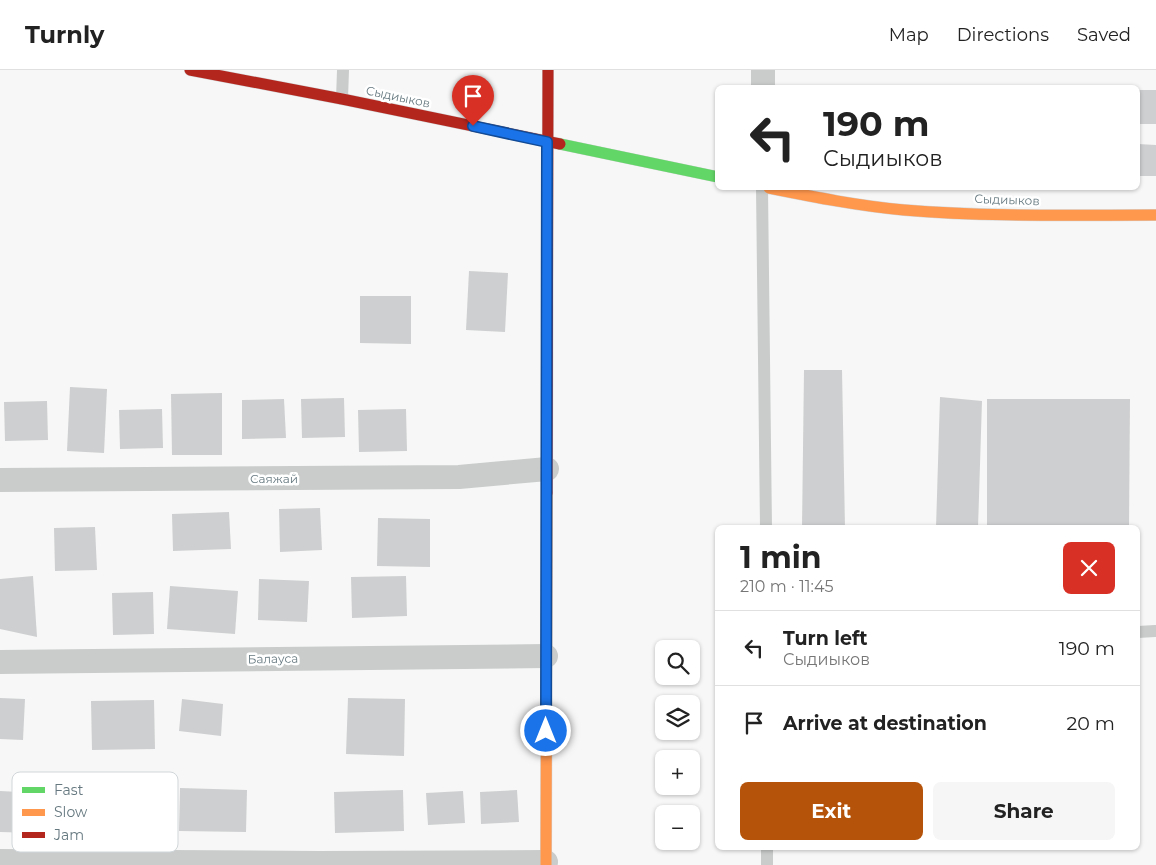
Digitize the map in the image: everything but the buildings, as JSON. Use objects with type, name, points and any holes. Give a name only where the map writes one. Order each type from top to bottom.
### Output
[{"type":"main road","name":"Сыдиыков","points":[[190,70],[342,99],[715,176]]},
{"type":"main road","points":[[546,864],[548,70]]},
{"type":"main road","name":"Сыдиыков","points":[[779,190],[835,201],[904,210],[1022,215],[1156,215]]},
{"type":"street","points":[[763,70],[763,85]]},
{"type":"street","name":"Саяжай","points":[[0,480],[459,478],[547,469]]},
{"type":"street","name":"Балауса","points":[[0,662],[546,656]]},
{"type":"street","points":[[0,861],[546,864]]},
{"type":"lane","points":[[342,99],[343,70]]},
{"type":"lane","points":[[762,190],[766,525]]},
{"type":"lane","points":[[1140,632],[1155,631]]},
{"type":"lane","points":[[767,850],[767,865]]},
{"type":"traffic: fast","points":[[560,144],[715,176]]},
{"type":"traffic: slow","points":[[779,190],[904,210],[967,214],[1156,215]]},
{"type":"traffic: slow","points":[[546,865],[547,493]]},
{"type":"traffic: jam","points":[[190,70],[560,144]]},
{"type":"traffic: jam","points":[[547,493],[548,70]]},
{"type":"route","points":[[473,126],[547,142],[546,731]]}]
